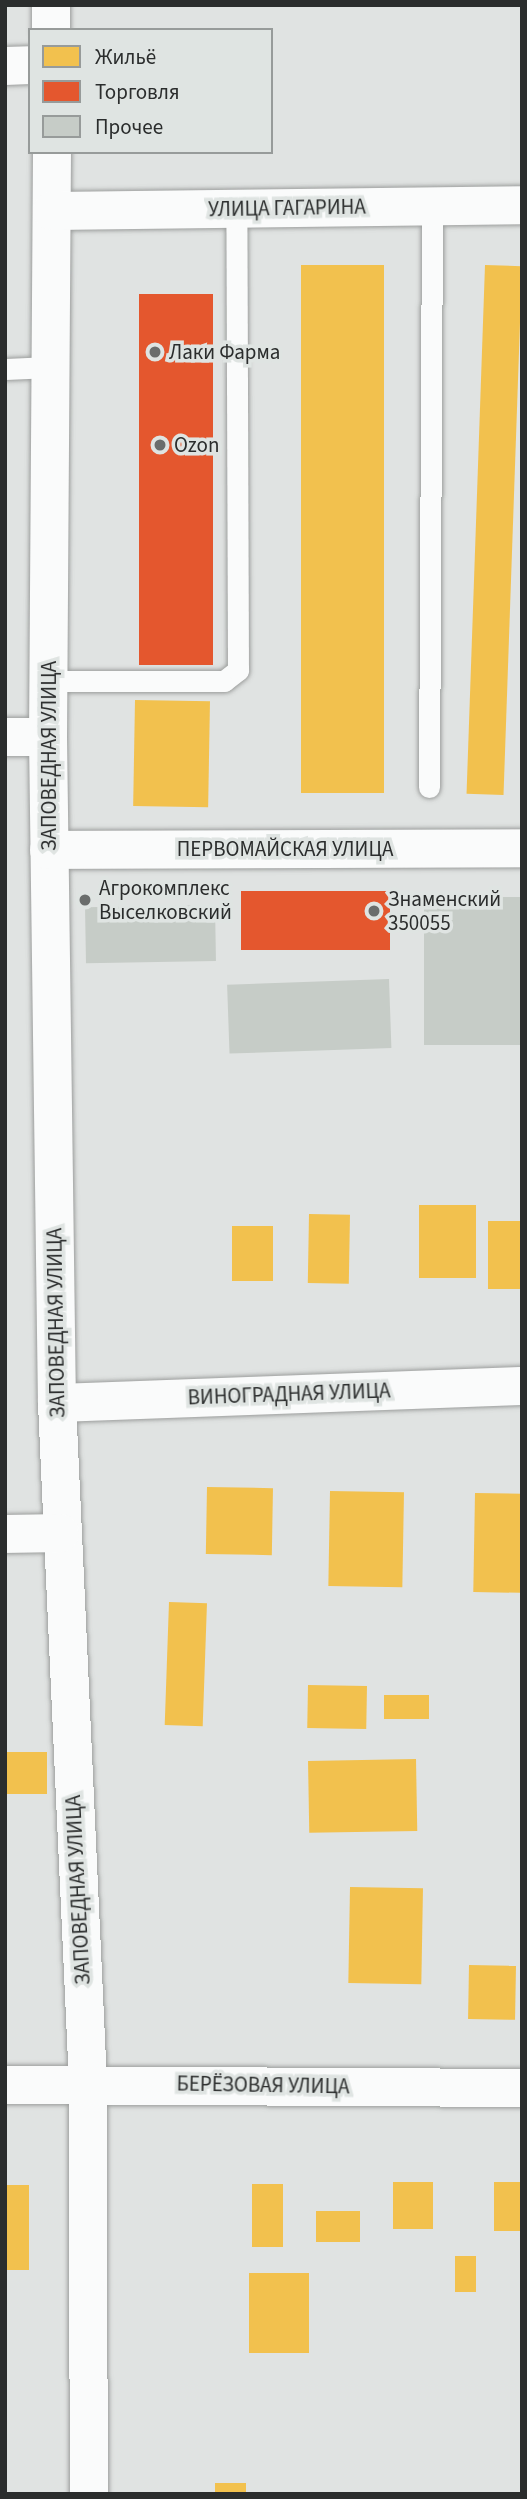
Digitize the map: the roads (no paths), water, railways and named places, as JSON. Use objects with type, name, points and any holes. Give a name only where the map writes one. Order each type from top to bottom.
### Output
[{"type":"street","points":[[51,5],[51,28]]},
{"type":"street","points":[[5,65],[28,65]]},
{"type":"street","name":"ЗАПОВЕДНАЯ УЛИЦА","points":[[52,154],[48,737],[57,1403],[60,1533],[88,2083],[89,2494]]},
{"type":"street","name":"УЛИЦА ГАГАРИНА","points":[[52,211],[522,205]]},
{"type":"street","points":[[5,737],[48,737]]},
{"type":"street","name":"ПЕРВОМАЙСКАЯ УЛИЦА","points":[[49,850],[522,848]]},
{"type":"street","name":"ВИНОГРАДНАЯ УЛИЦА","points":[[57,1403],[522,1385]]},
{"type":"street","points":[[5,1534],[60,1533]]},
{"type":"street","name":"БЕРЁЗОВАЯ УЛИЦА","points":[[5,2085],[88,2083],[522,2088]]},
{"type":"lane","points":[[429,787],[432,206]]},
{"type":"lane","points":[[48,681],[224,681],[238,670],[236,209]]},
{"type":"lane","points":[[5,369],[50,368]]},
{"type":"place","name":"Лаки Фарма","points":[[155,352]]},
{"type":"place","name":"Ozon","points":[[160,445]]},
{"type":"place","name":"Агрокомплекс Выселковский","points":[[85,900]]},
{"type":"place","name":"Знаменский 350055","points":[[374,911]]}]
